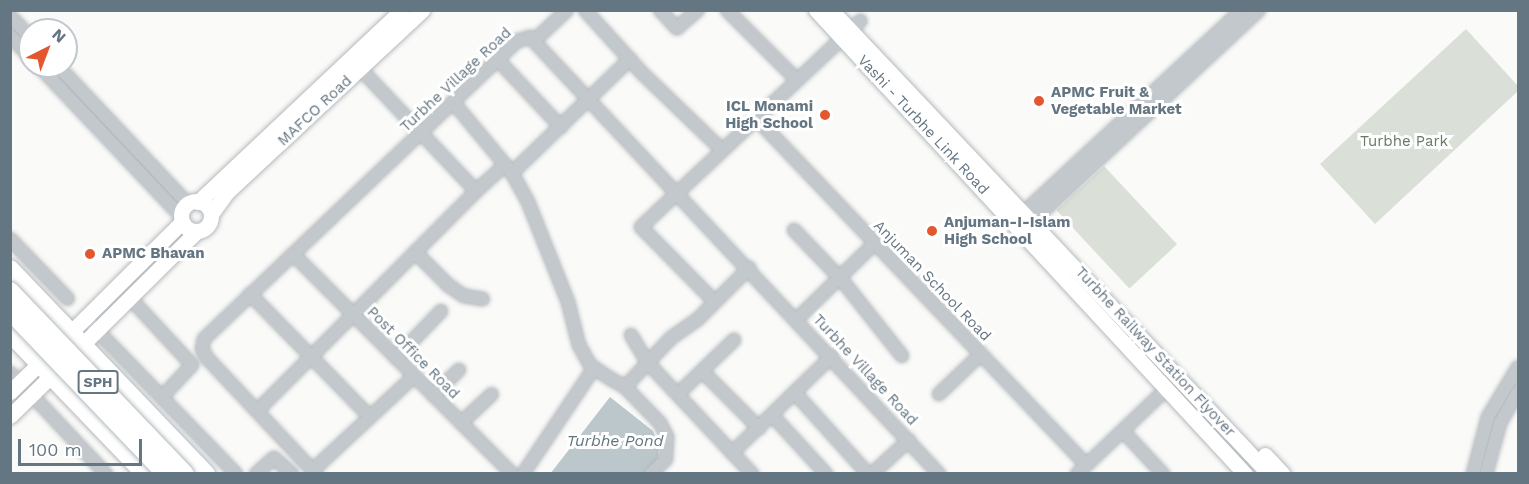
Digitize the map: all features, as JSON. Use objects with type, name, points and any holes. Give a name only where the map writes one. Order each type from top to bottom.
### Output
[{"type":"highway","points":[[14,284],[77,338],[206,474]]},
{"type":"highway","name":"SPH","points":[[14,284],[185,474]]},
{"type":"highway","name":"SPH","points":[[10,311],[166,474]]},
{"type":"highway","points":[[10,333],[145,474]]},
{"type":"main road","name":"MAFCO Road","points":[[10,416],[32,395],[45,369],[77,338],[97,330],[197,231],[209,224],[211,214],[227,192],[351,68],[402,10]]},
{"type":"main road","name":"MAFCO Road","points":[[77,338],[85,318],[187,211],[351,68],[422,10]]},
{"type":"main road","name":"Vashi - Turbhe Link Road","points":[[816,10],[851,30]]},
{"type":"main road","name":"Vashi - Turbhe Link Road","points":[[831,10],[1026,227]]},
{"type":"main road","points":[[197,231],[187,211],[206,206],[211,214]]},
{"type":"main road","name":"Turbhe Railway Station Flyover","points":[[1026,227],[1084,276],[1269,474]]},
{"type":"main road","name":"Turbhe Railway Station Flyover","points":[[1026,227],[1072,289],[1245,474]]},
{"type":"main road","points":[[1026,227],[1065,296],[1232,474]]},
{"type":"main road","points":[[1026,227],[1091,269],[1282,474]]},
{"type":"main road","name":"MAFCO Road","points":[[14,382],[45,369]]},
{"type":"street","points":[[536,39],[567,10]]},
{"type":"street","points":[[585,10],[630,59],[722,150]]},
{"type":"street","points":[[660,10],[677,28],[698,10]]},
{"type":"street","points":[[728,10],[797,80]]},
{"type":"street","points":[[1026,227],[1242,10]]},
{"type":"street","points":[[1026,227],[1260,10]]},
{"type":"street","points":[[715,302],[640,227],[851,30]]},
{"type":"street","name":"Turbhe Village Road","points":[[315,472],[202,349],[210,333],[250,294],[523,38],[536,39],[938,473]]},
{"type":"street","points":[[512,173],[630,59]]},
{"type":"street","points":[[498,60],[561,128]]},
{"type":"street","points":[[351,68],[421,133],[476,191]]},
{"type":"street","points":[[51,78],[187,211]]},
{"type":"street","points":[[69,78],[187,211]]},
{"type":"street","points":[[453,102],[512,173],[528,202],[568,302],[579,345],[594,368],[625,387],[660,423],[667,437],[666,459],[658,471]]},
{"type":"street","name":"Anjuman School Road","points":[[756,118],[981,354],[1081,469]]},
{"type":"street","points":[[257,411],[476,191],[505,165],[512,173]]},
{"type":"street","points":[[794,230],[841,279],[902,356]]},
{"type":"street","points":[[10,240],[68,299]]},
{"type":"street","points":[[797,319],[841,279],[875,243]]},
{"type":"street","points":[[415,252],[448,285],[464,296],[483,299]]},
{"type":"street","name":"Post Office Road","points":[[292,254],[512,474]]},
{"type":"street","points":[[625,387],[647,362],[715,302],[749,268]]},
{"type":"street","points":[[250,294],[370,417]]},
{"type":"street","points":[[129,298],[192,365],[162,398]]},
{"type":"street","points":[[396,358],[441,311]]},
{"type":"street","points":[[85,318],[236,474]]},
{"type":"street","points":[[631,335],[647,362],[752,474]]},
{"type":"street","points":[[678,394],[734,340]]},
{"type":"street","points":[[939,394],[981,354]]},
{"type":"street","points":[[732,453],[832,356]]},
{"type":"street","points":[[1473,474],[1488,417],[1518,367]]},
{"type":"street","points":[[523,474],[594,368]]},
{"type":"street","points":[[433,395],[459,370]]},
{"type":"street","points":[[702,371],[759,428]]},
{"type":"street","points":[[315,472],[414,376]]},
{"type":"street","points":[[1486,474],[1500,423],[1518,392]]},
{"type":"street","points":[[795,393],[870,474],[909,440]]},
{"type":"street","points":[[461,423],[492,394]]},
{"type":"street","points":[[32,395],[106,474]]},
{"type":"street","points":[[1081,469],[1160,396]]},
{"type":"street","points":[[771,415],[826,474]]},
{"type":"street","points":[[1123,431],[1163,474]]},
{"type":"street","points":[[256,474],[274,458],[292,474]]},
{"type":"green space","name":"Turbhe Park","points":[[1466,29],[1518,86],[1518,91],[1375,224],[1320,164]]},
{"type":"green space","points":[[1104,166],[1177,244],[1129,289],[1056,210]]},
{"type":"water","name":"Turbhe Pond","points":[[610,397],[653,431],[659,446],[658,462],[645,473],[550,474]]},
{"type":"place","name":"APMC Fruit & Vegetable Market","points":[[1039,101]]},
{"type":"place","name":"ICL Monami High School","points":[[825,115]]},
{"type":"place","name":"Anjuman-I-Islam High School","points":[[932,231]]},
{"type":"place","name":"APMC Bhavan","points":[[90,254]]}]
